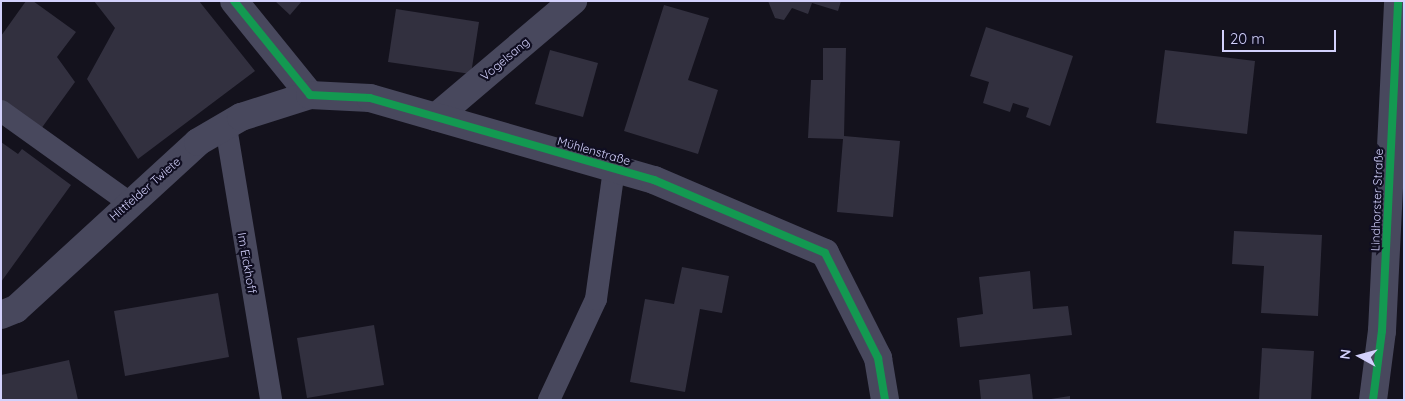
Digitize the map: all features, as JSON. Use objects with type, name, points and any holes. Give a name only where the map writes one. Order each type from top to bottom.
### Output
[{"type":"street","points":[[234,1],[310,95]]},
{"type":"street","name":"Vogelsang","points":[[436,117],[573,1]]},
{"type":"street","name":"Lindhorster Straße","points":[[1373,400],[1393,331],[1398,1]]},
{"type":"street","name":"Mühlenstraße","points":[[310,95],[370,98],[654,180],[825,253],[878,358],[885,400]]},
{"type":"street","name":"Hittfelder Twiete","points":[[1,315],[16,309],[128,202],[198,142],[241,117],[310,95]]},
{"type":"lane","points":[[1,111],[128,202]]},
{"type":"lane","name":"Im Eickhoff","points":[[226,127],[272,400]]},
{"type":"lane","points":[[549,400],[596,299],[614,169]]},
{"type":"building","points":[[26,1],[33,1],[76,32],[57,57],[75,82],[38,133],[1,106],[1,36]]},
{"type":"building","points":[[94,1],[199,1],[255,71],[138,159],[87,79],[115,28]]},
{"type":"building","points":[[275,1],[302,1],[290,15]]},
{"type":"building","points":[[768,1],[841,1],[838,11],[812,3],[808,14],[792,8],[784,20],[775,18]]},
{"type":"building","points":[[664,5],[709,18],[688,80],[718,90],[698,154],[624,131]]},
{"type":"building","points":[[396,9],[479,22],[471,74],[388,62]]},
{"type":"building","points":[[986,27],[1073,56],[1050,126],[1026,117],[1029,108],[1013,103],[1010,112],[983,103],[989,82],[970,76]]},
{"type":"building","points":[[823,48],[846,48],[844,136],[900,141],[893,217],[837,212],[843,139],[808,138],[811,80],[823,80]]},
{"type":"building","points":[[550,50],[598,63],[583,117],[535,104]]},
{"type":"building","points":[[1165,50],[1255,61],[1247,134],[1156,123]]},
{"type":"building","points":[[1,142],[18,154],[22,149],[71,185],[1,282]]},
{"type":"building","points":[[1234,231],[1322,235],[1318,316],[1261,313],[1264,266],[1232,264]]},
{"type":"building","points":[[682,267],[729,276],[722,313],[700,309],[685,392],[630,382],[645,299],[674,304]]},
{"type":"building","points":[[1030,271],[1033,309],[1068,306],[1072,335],[960,347],[957,318],[983,314],[979,277]]},
{"type":"building","points":[[218,293],[229,357],[125,376],[114,311]]},
{"type":"building","points":[[374,325],[384,385],[307,398],[297,338]]},
{"type":"building","points":[[1262,348],[1314,351],[1311,400],[1259,400]]},
{"type":"building","points":[[69,360],[78,400],[1,400],[1,375]]},
{"type":"building","points":[[1030,374],[1033,400],[981,400],[979,380]]},
{"type":"building","points":[[1070,396],[1070,400],[1051,400],[1051,399]]},
{"type":"cycle path","points":[[234,1],[310,95],[370,98],[654,180],[825,253],[878,358],[885,400]]},
{"type":"cycle path","points":[[1373,400],[1382,331],[1398,1]]}]
